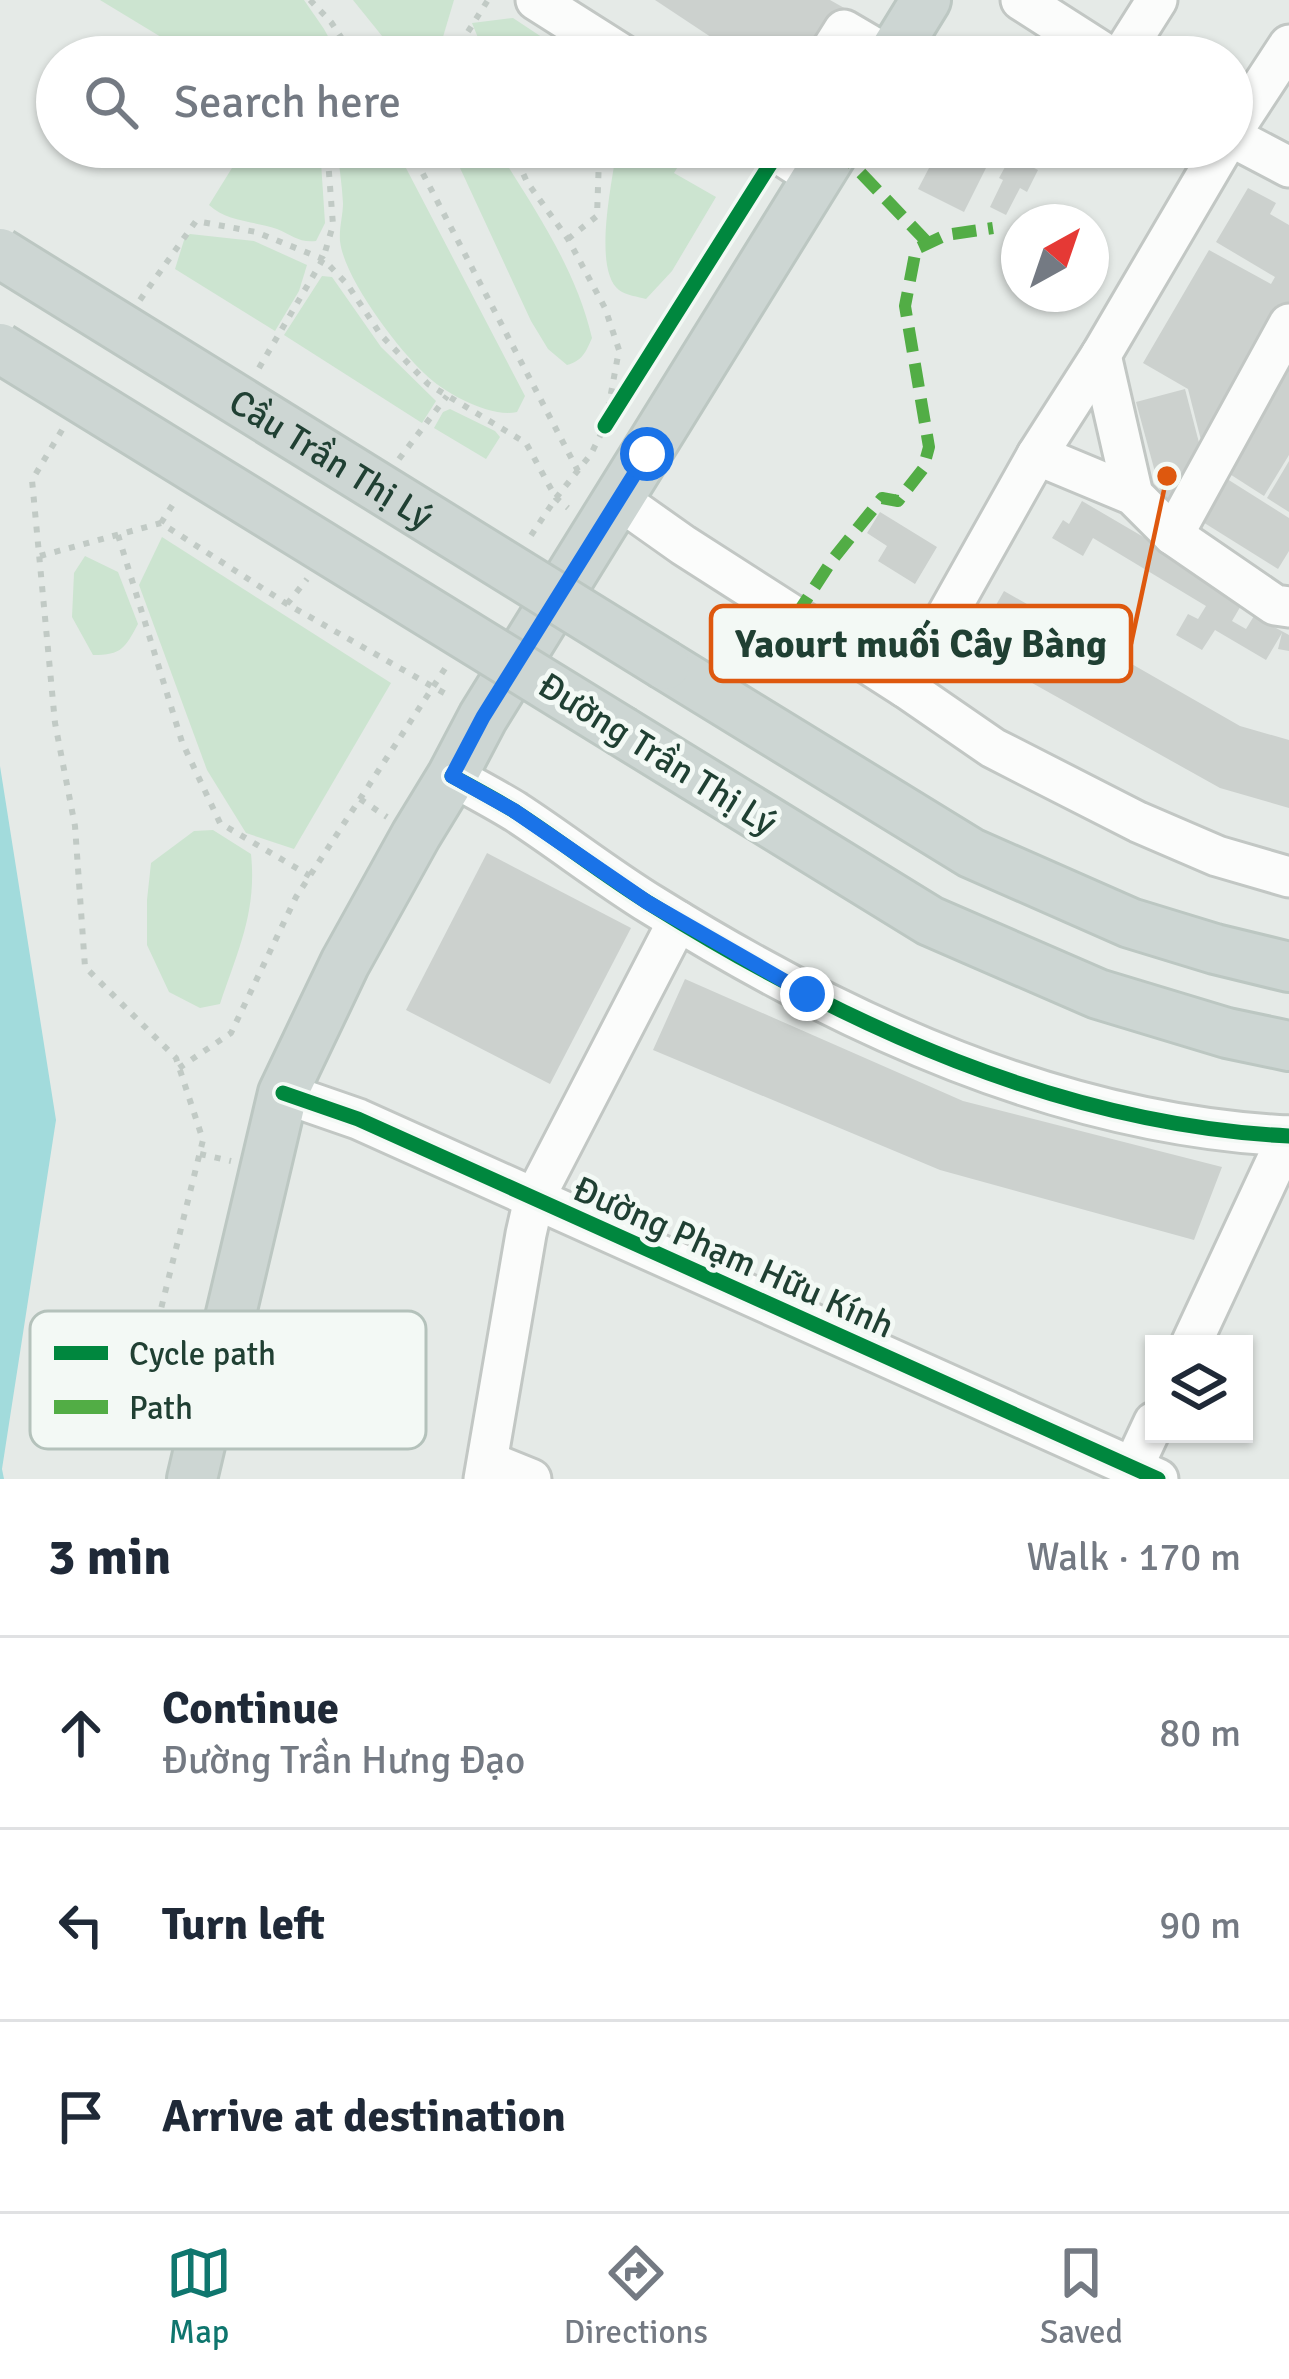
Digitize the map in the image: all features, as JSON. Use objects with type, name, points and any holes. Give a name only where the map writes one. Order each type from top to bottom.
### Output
[{"type":"main road","points":[[904,36],[926,0]]},
{"type":"main road","points":[[231,1311],[283,1093],[345,963],[483,717],[822,168]]},
{"type":"main road","name":"Cầu Trần Thị Lý","points":[[0,253],[971,853],[1130,923],[1289,968]]},
{"type":"main road","name":"Đường Trần Thị Lý","points":[[0,348],[930,921],[1099,994],[1227,1033],[1289,1046]]},
{"type":"main road","points":[[192,1479],[199,1449]]},
{"type":"street","points":[[536,0],[582,12],[605,36]]},
{"type":"street","points":[[1021,0],[1077,36]]},
{"type":"street","points":[[1134,36],[1157,0]]},
{"type":"street","points":[[1253,101],[1289,45]]},
{"type":"street","points":[[1253,146],[1289,167]]},
{"type":"street","points":[[906,688],[1037,455],[1211,168]]},
{"type":"street","points":[[1173,536],[1289,324]]},
{"type":"street","points":[[1100,355],[1133,495]]},
{"type":"street","points":[[1037,455],[1133,495],[1173,536],[1284,597]]},
{"type":"street","points":[[618,499],[993,748],[1101,805],[1217,856],[1289,877]]},
{"type":"street","points":[[452,776],[513,810],[678,921],[807,994],[920,1047],[983,1071],[1120,1111],[1238,1134],[1288,1136],[1195,1335]]},
{"type":"street","points":[[531,1479],[487,1470],[534,1199],[678,921]]},
{"type":"street","name":"Đường Phạm Hữu Kính","points":[[283,1093],[358,1119],[1118,1469]]},
{"type":"street","points":[[1118,1469],[1145,1434]]},
{"type":"path","points":[[310,0],[340,36]]},
{"type":"path","points":[[464,36],[488,0]]},
{"type":"path","points":[[329,168],[334,225]]},
{"type":"path","points":[[420,168],[578,471]]},
{"type":"path","points":[[568,239],[597,216],[599,168]]},
{"type":"path","points":[[137,304],[196,221],[256,232],[323,259],[347,284],[382,335],[428,384],[526,443],[556,498]]},
{"type":"path","points":[[604,426],[629,388]]},
{"type":"path","points":[[67,421],[32,480],[55,723],[75,826],[85,967],[176,1058],[203,1140],[160,1311]]},
{"type":"path","points":[[40,556],[161,523],[287,604],[483,717]]},
{"type":"path","points":[[118,535],[182,742],[220,823],[310,876]]},
{"type":"green space","points":[[100,0],[304,0],[328,36],[159,36]]},
{"type":"green space","points":[[353,0],[454,0],[443,36],[382,36]]},
{"type":"green space","points":[[513,18],[540,36],[477,36],[472,23]]},
{"type":"green space","points":[[232,168],[321,168],[325,223],[316,241],[232,218],[209,205]]},
{"type":"green space","points":[[339,168],[406,168],[525,396],[517,412],[494,411],[468,402],[433,381],[413,362],[351,274],[340,241]]},
{"type":"green space","points":[[460,168],[509,168],[552,239],[575,286],[592,338],[585,352],[567,365],[548,349]]},
{"type":"green space","points":[[614,168],[677,168],[674,173],[716,197],[672,271],[646,299],[619,290],[611,279],[606,222]]},
{"type":"green space","points":[[190,234],[254,241],[307,265],[299,291],[275,331],[175,269]]},
{"type":"green space","points":[[322,276],[332,277],[381,347],[436,401],[422,423],[284,335]]},
{"type":"green space","points":[[450,409],[500,437],[486,459],[434,428]]},
{"type":"green space","points":[[162,537],[391,683],[294,849],[246,833],[207,770],[139,585]]},
{"type":"green space","points":[[85,556],[118,572],[138,624],[117,652],[93,655],[72,617],[74,573]]},
{"type":"green space","points":[[213,830],[251,854],[251,894],[245,930],[220,1004],[200,1008],[169,992],[147,945],[147,900],[151,863],[194,831]]},
{"type":"water","points":[[0,766],[56,1120],[4,1479],[0,1479]]},
{"type":"building","points":[[655,0],[830,0],[846,9],[828,36],[709,36]]},
{"type":"building","points":[[929,168],[986,168],[964,212],[918,189]]},
{"type":"building","points":[[1004,168],[1038,170],[1027,192],[1020,188],[1012,204],[1001,204],[1001,212],[990,207],[1003,180],[999,178]]},
{"type":"building","points":[[1248,188],[1276,203],[1270,214],[1289,225],[1289,311],[1205,456],[1188,389],[1143,363],[1209,250],[1271,284],[1275,277],[1216,242]]},
{"type":"building","points":[[1289,367],[1289,455],[1264,496],[1225,471]]},
{"type":"building","points":[[1185,389],[1203,458],[1165,509],[1136,402]]},
{"type":"building","points":[[1289,461],[1289,512],[1267,498]]},
{"type":"building","points":[[1224,477],[1289,518],[1289,551],[1278,569],[1198,519]]},
{"type":"building","points":[[1082,501],[1246,597],[1232,621],[1246,629],[1254,616],[1289,635],[1289,651],[1278,649],[1282,633],[1266,660],[1215,630],[1202,650],[1176,635],[1188,614],[1198,619],[1206,606],[1093,538],[1083,556],[1052,538],[1063,520],[1069,524]]},
{"type":"building","points":[[880,512],[937,547],[915,584],[878,561],[887,546],[867,533]]},
{"type":"building","points":[[1004,591],[1240,726],[1289,740],[1289,808],[1220,788],[971,649]]},
{"type":"building","points":[[487,853],[631,928],[550,1084],[406,1010]]},
{"type":"building","points":[[685,979],[963,1101],[1222,1167],[1194,1240],[940,1170],[653,1050]]},
{"type":"marked path","points":[[856,168],[928,243]]},
{"type":"marked path","points":[[795,617],[882,498],[898,501],[923,469],[929,447],[905,306],[916,249],[946,235],[993,228]]},
{"type":"cycle path","points":[[605,426],[768,168]]},
{"type":"cycle path","points":[[452,776],[516,812],[725,949],[800,990],[956,1061],[1120,1112],[1204,1128],[1289,1136]]},
{"type":"cycle path","points":[[283,1093],[358,1119],[1158,1479]]},
{"type":"place","name":"Yaourt muối Cây Bàng","points":[[1167,476]]},
{"type":"route","points":[[647,454],[483,717],[452,776],[513,810],[647,902],[807,994]]}]
